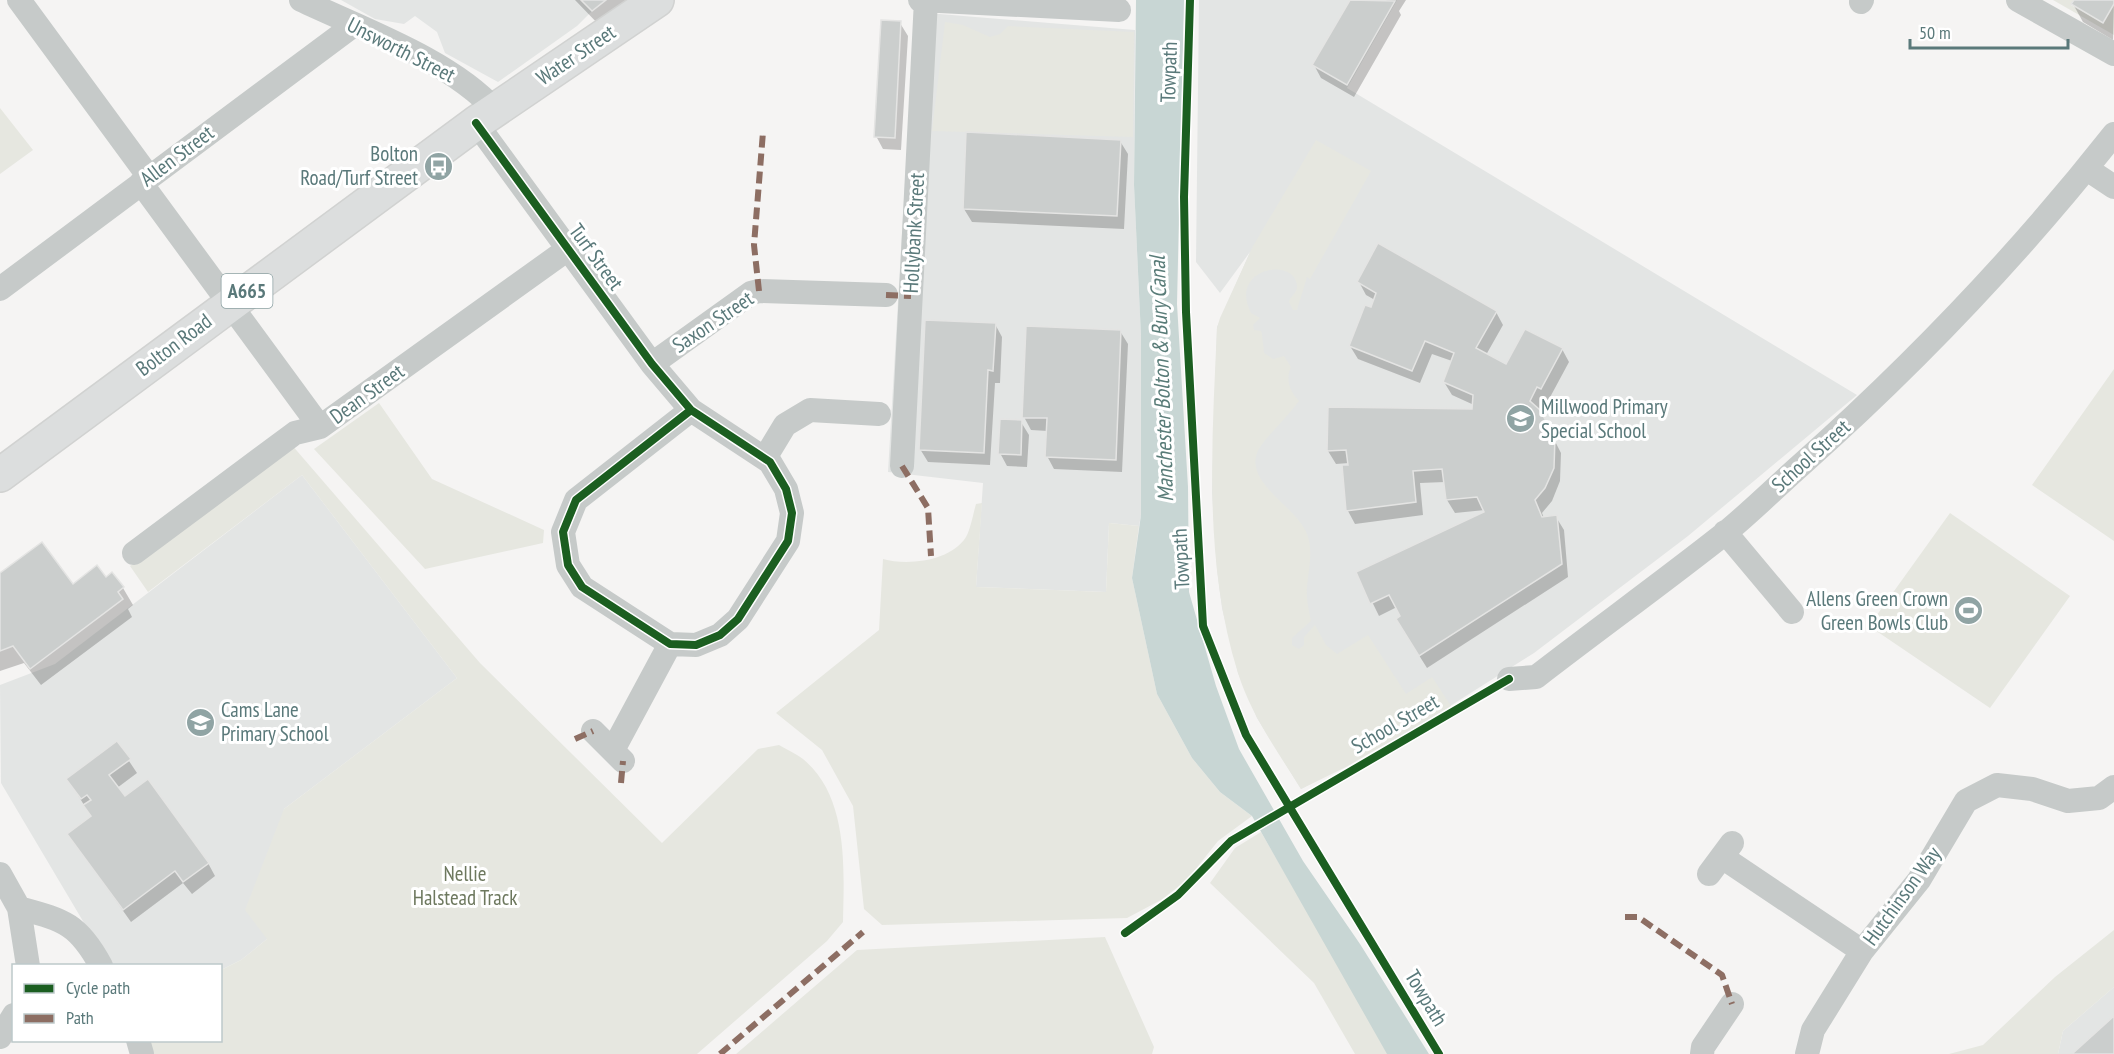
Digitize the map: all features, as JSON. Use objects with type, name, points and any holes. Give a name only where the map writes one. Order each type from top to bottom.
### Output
[{"type":"main road","name":"Water Street","points":[[485,116],[657,0]]},
{"type":"main road","name":"Bolton Road","points":[[0,475],[485,116]]},
{"type":"street","points":[[19,0],[320,427]]},
{"type":"street","name":"Unsworth Street","points":[[301,0],[447,70],[483,97],[485,116]]},
{"type":"street","points":[[920,0],[1119,10]]},
{"type":"street","name":"Hollybank Street","points":[[902,466],[926,0]]},
{"type":"street","points":[[2018,0],[2114,54]]},
{"type":"street","name":"Allen Street","points":[[0,289],[354,25]]},
{"type":"street","name":"Turf Street","points":[[485,116],[568,249],[652,364],[690,410],[765,458]]},
{"type":"street","name":"School Street","points":[[1509,679],[1536,677],[1725,532],[1859,413],[1925,348],[2087,169],[2114,134]]},
{"type":"street","points":[[2087,169],[2114,187]]},
{"type":"street","name":"Dean Street","points":[[134,552],[295,433],[320,427],[568,249]]},
{"type":"street","name":"Saxon Street","points":[[652,364],[751,293],[759,291],[886,295]]},
{"type":"street","points":[[690,410],[576,500],[563,532],[568,565],[582,587],[670,644],[696,645],[720,635],[738,619],[788,541],[792,513],[786,489],[770,462],[765,458],[785,425],[810,410],[879,414]]},
{"type":"street","points":[[1725,532],[1792,612]]},
{"type":"street","points":[[593,731],[618,755],[670,644]]},
{"type":"street","name":"Hutchinson Way","points":[[1721,858],[1862,951],[1919,880],[1966,801],[1997,785],[2032,789],[2068,801],[2099,798],[2114,787]]},
{"type":"street","points":[[0,874],[19,908],[28,964]]},
{"type":"street","points":[[19,908],[59,919],[78,932],[100,964]]},
{"type":"street","points":[[1807,1054],[1813,1030],[1862,951]]},
{"type":"street","points":[[1702,1054],[1703,1047],[1732,1004]]},
{"type":"street","points":[[0,1037],[12,1019]]},
{"type":"shaded area","points":[[341,0],[580,0],[592,11],[577,26],[498,82],[445,53],[437,32],[415,16],[404,24],[375,19]]},
{"type":"shaded area","name":"Millwood Primary Special School","points":[[1199,0],[1397,0],[1347,88],[1857,395],[1688,536],[1534,653],[1412,730],[1301,789],[1257,718],[1238,673],[1222,608],[1212,492],[1217,327],[1250,252],[1220,293],[1196,262]]},
{"type":"shaded area","points":[[915,12],[1135,30],[1134,185],[1141,336],[1141,515],[1139,526],[1109,523],[1106,592],[976,587],[983,483],[888,472]]},
{"type":"shaded area","name":"Cams Lane Primary School","points":[[302,475],[457,678],[284,809],[267,939],[241,960],[222,970],[222,964],[108,964],[1,783],[0,685],[55,664]]},
{"type":"shaded area","points":[[2114,987],[2114,1054],[2058,1054],[2063,1031]]},
{"type":"green space","points":[[2053,0],[2074,0],[2071,5],[2103,23],[2114,4],[2114,35]]},
{"type":"green space","points":[[945,22],[963,25],[990,37],[1000,34],[1008,26],[1134,32],[1133,137],[932,131]]},
{"type":"green space","points":[[0,108],[33,150],[0,174]]},
{"type":"green space","points":[[1316,140],[1371,171],[1310,279],[1307,277],[1297,310],[1293,310],[1289,302],[1297,286],[1294,277],[1286,271],[1276,269],[1265,271],[1255,277],[1248,286],[1246,298],[1251,313],[1260,318],[1253,325],[1254,330],[1261,331],[1264,353],[1273,359],[1284,356],[1291,367],[1288,376],[1289,385],[1299,401],[1263,443],[1256,456],[1256,468],[1262,480],[1301,523],[1309,541],[1307,593],[1311,621],[1292,638],[1292,645],[1299,649],[1304,645],[1304,637],[1315,625],[1326,645],[1337,654],[1368,635],[1406,694],[1432,677],[1451,706],[1346,767],[1301,789],[1250,704],[1243,689],[1227,631],[1219,588],[1212,501],[1213,414],[1217,328],[1220,318],[1253,246]]},
{"type":"green space","points":[[2114,369],[2114,541],[2032,485]]},
{"type":"green space","points":[[379,403],[432,479],[544,530],[543,543],[425,569],[314,449]]},
{"type":"green space","name":"Nellie Halstead Track","points":[[291,444],[480,663],[662,843],[758,749],[779,745],[803,759],[818,775],[829,793],[836,813],[843,857],[843,922],[827,941],[697,1054],[150,1054],[145,1042],[222,1042],[222,970],[241,960],[267,939],[245,910],[284,809],[457,678],[302,475],[148,592],[130,566]]},
{"type":"green space","points":[[982,503],[976,587],[1106,592],[1109,523],[1139,526],[1132,578],[1157,694],[1192,758],[1220,792],[1252,816],[1218,841],[1187,880],[1161,900],[1127,918],[882,925],[864,909],[853,806],[822,750],[776,713],[879,630],[883,559],[904,562],[928,560],[950,552],[966,537],[976,504]]},
{"type":"green space","name":"Allens Green Crown Green Bowls Club","points":[[1950,513],[2070,596],[1990,708],[1869,626]]},
{"type":"green space","points":[[1261,832],[1390,1054],[1355,1054],[1314,983],[1210,883],[1235,848]]},
{"type":"green space","points":[[2114,930],[2114,987],[2063,1031],[2058,1054],[1949,1054],[1983,1045],[2055,977]]},
{"type":"green space","points":[[1105,937],[1154,1047],[1152,1054],[736,1054],[857,950]]},
{"type":"water","name":"Manchester Bolton & Bury Canal","points":[[1136,0],[1184,0],[1177,304],[1188,487],[1189,592],[1216,686],[1239,749],[1303,861],[1360,944],[1429,1054],[1387,1054],[1252,816],[1220,792],[1192,758],[1157,694],[1132,578],[1141,515],[1141,336],[1134,185]]},
{"type":"building","points":[[581,0],[606,0],[592,11]]},
{"type":"building","points":[[1350,0],[1395,1],[1347,85],[1312,65]]},
{"type":"building","points":[[2074,0],[2114,0],[2114,4],[2103,23],[2071,4]]},
{"type":"building","points":[[881,20],[901,21],[895,138],[874,137]]},
{"type":"building","points":[[966,132],[1121,140],[1117,216],[963,209]]},
{"type":"building","points":[[1378,243],[1497,311],[1476,348],[1506,364],[1525,329],[1563,348],[1541,389],[1537,387],[1530,401],[1540,410],[1555,438],[1554,468],[1545,488],[1535,500],[1542,517],[1557,515],[1562,564],[1419,656],[1396,619],[1400,616],[1389,595],[1370,604],[1356,572],[1484,512],[1477,497],[1446,500],[1442,469],[1413,471],[1416,502],[1346,511],[1342,465],[1348,465],[1346,450],[1327,451],[1328,407],[1472,409],[1473,395],[1443,382],[1454,353],[1425,341],[1412,371],[1349,346],[1365,305],[1371,307],[1376,293],[1357,282]]},
{"type":"building","points":[[925,320],[996,323],[993,371],[988,370],[984,453],[919,450]]},
{"type":"building","points":[[1026,326],[1121,330],[1116,460],[1045,457],[1047,418],[1022,418]]},
{"type":"building","points":[[1000,419],[1022,420],[1021,455],[998,454]]},
{"type":"building","points":[[42,542],[73,584],[97,565],[106,577],[112,572],[124,587],[118,592],[123,599],[30,669],[13,646],[0,651],[0,573]]},
{"type":"building","points":[[117,741],[131,759],[109,775],[125,796],[148,779],[209,863],[183,882],[175,871],[123,910],[67,834],[91,816],[83,805],[91,800],[87,795],[81,799],[66,779]]},
{"type":"building","points":[[2114,1016],[2114,1054],[2072,1054]]},
{"type":"marked path","points":[[759,291],[754,245],[763,132]]},
{"type":"marked path","points":[[886,295],[911,296]]},
{"type":"marked path","points":[[902,466],[928,508],[931,556]]},
{"type":"marked path","points":[[575,739],[593,731]]},
{"type":"marked path","points":[[621,783],[623,761]]},
{"type":"marked path","points":[[1625,917],[1638,917],[1722,975],[1732,1004]]},
{"type":"marked path","points":[[720,1054],[863,932]]},
{"type":"cycle path","name":"Towpath","points":[[1190,0],[1184,197],[1186,312],[1203,626],[1246,735],[1439,1054]]},
{"type":"cycle path","points":[[476,123],[652,364],[691,410],[770,462],[786,489],[792,513],[788,541],[738,619],[720,635],[696,645],[670,644],[582,587],[568,565],[563,532],[576,500],[691,410]]},
{"type":"cycle path","points":[[1125,933],[1178,895],[1231,841],[1509,679]]},
{"type":"place","name":"Bolton Road/Turf Street","points":[[439,166]]},
{"type":"place","name":"Millwood Primary Special School","points":[[1520,419]]},
{"type":"place","name":"Allens Green Crown Green Bowls Club","points":[[1969,611]]},
{"type":"place","name":"Cams Lane Primary School","points":[[200,722]]}]
